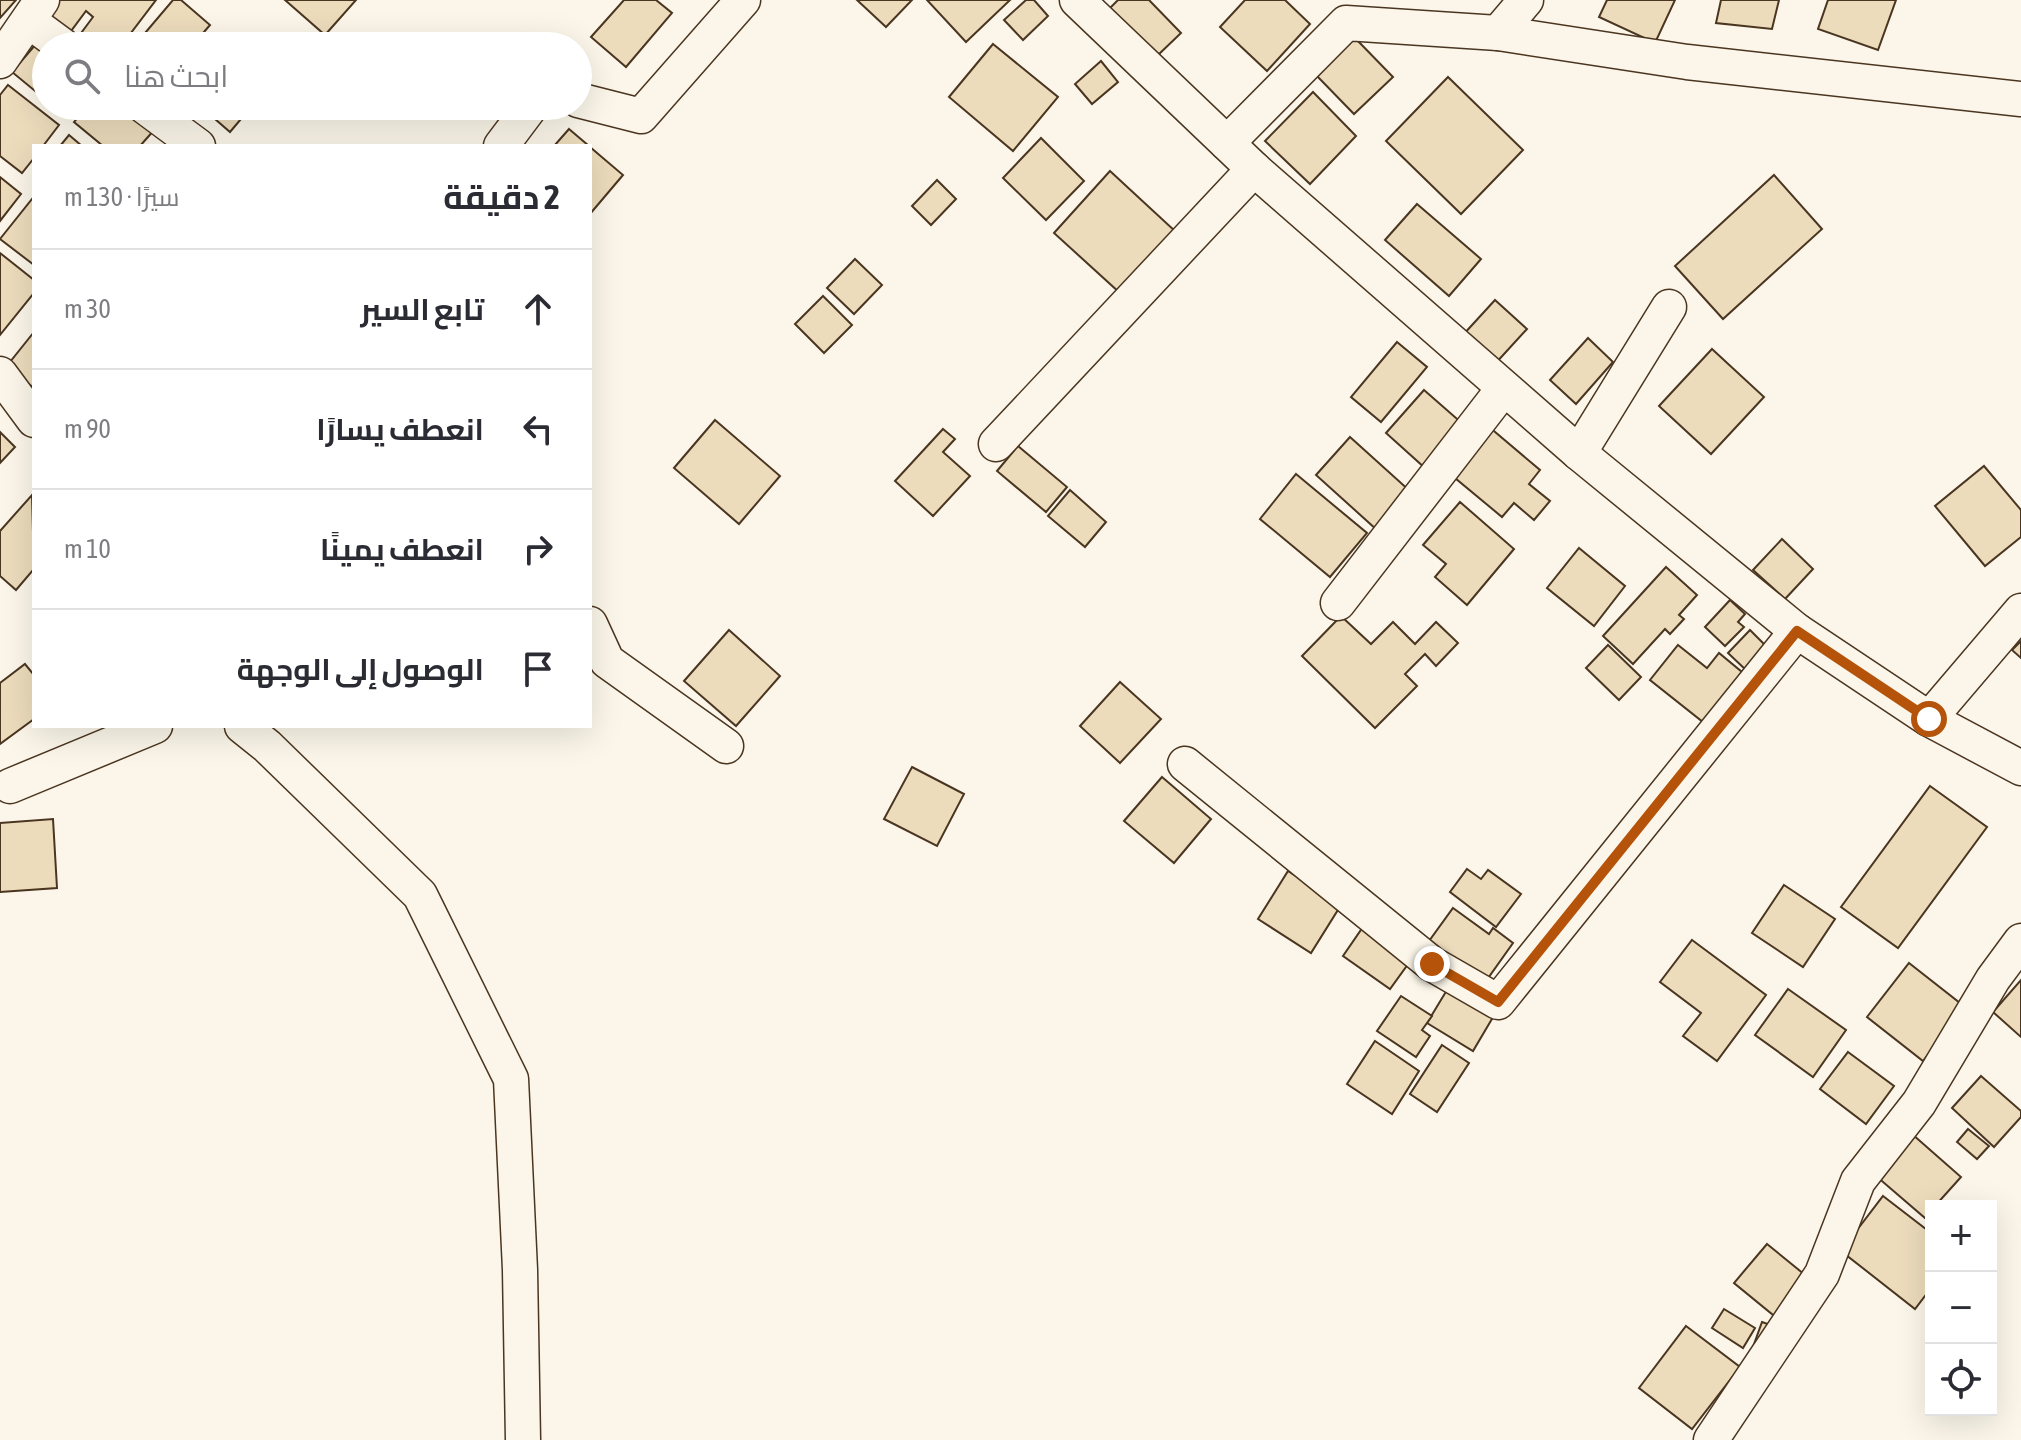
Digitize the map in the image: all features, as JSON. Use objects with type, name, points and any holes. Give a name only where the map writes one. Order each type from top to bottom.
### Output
[{"type":"street","points":[[592,104],[641,116],[743,0]]},
{"type":"street","points":[[1077,0],[1254,169],[1579,453],[1797,631],[1929,719],[2021,768]]},
{"type":"street","points":[[1498,33],[1526,0]]},
{"type":"street","points":[[0,61],[35,10],[52,32]]},
{"type":"street","points":[[1227,143],[1346,23],[1498,33],[1687,62],[2021,99]]},
{"type":"street","points":[[163,120],[195,144]]},
{"type":"street","points":[[502,144],[520,120]]},
{"type":"street","points":[[996,444],[1254,169]]},
{"type":"street","points":[[1579,453],[1669,307]]},
{"type":"street","points":[[0,374],[32,417]]},
{"type":"street","points":[[1338,603],[1504,388]]},
{"type":"street","points":[[1929,719],[2021,611]]},
{"type":"street","points":[[592,628],[607,661],[726,746]]},
{"type":"street","points":[[1185,764],[1432,964],[1498,1002],[1797,631]]},
{"type":"street","points":[[10,786],[150,728]]},
{"type":"street","points":[[244,728],[267,746],[420,895],[511,1079],[520,1270],[523,1440]]},
{"type":"street","points":[[1711,1440],[1822,1274],[1858,1181],[1919,1103],[1993,979],[2021,941]]},
{"type":"building","points":[[0,0],[16,0],[0,18]]},
{"type":"building","points":[[58,0],[156,0],[132,32],[82,32],[93,17],[86,11],[71,31],[47,13]]},
{"type":"building","points":[[173,0],[181,0],[210,25],[204,32],[146,32]]},
{"type":"building","points":[[285,0],[356,0],[328,32],[322,32]]},
{"type":"building","points":[[624,0],[656,0],[672,13],[626,67],[592,36]]},
{"type":"building","points":[[857,0],[912,0],[886,27]]},
{"type":"building","points":[[927,0],[1010,0],[966,42]]},
{"type":"building","points":[[1026,0],[1034,0],[1048,16],[1023,40],[1004,20]]},
{"type":"building","points":[[1118,0],[1149,0],[1181,33],[1157,56],[1110,8]]},
{"type":"building","points":[[1245,0],[1285,0],[1310,24],[1267,71],[1220,27]]},
{"type":"building","points":[[1607,0],[1675,0],[1655,43],[1599,17]]},
{"type":"building","points":[[1721,0],[1779,0],[1772,29],[1716,23]]},
{"type":"building","points":[[1828,0],[1896,0],[1878,50],[1818,29]]},
{"type":"building","points":[[1355,38],[1393,77],[1354,114],[1316,75]]},
{"type":"building","points":[[993,44],[1058,97],[1013,151],[949,97]]},
{"type":"building","points":[[32,49],[32,88],[12,72]]},
{"type":"building","points":[[1101,61],[1118,82],[1092,104],[1075,84]]},
{"type":"building","points":[[1448,77],[1523,150],[1461,214],[1386,141]]},
{"type":"building","points":[[8,85],[32,104],[32,120],[53,120],[59,125],[45,144],[32,144],[32,160],[22,173],[0,156],[0,95]]},
{"type":"building","points":[[1313,92],[1356,136],[1310,184],[1265,141]]},
{"type":"building","points":[[144,120],[155,129],[142,144],[101,144],[74,122]]},
{"type":"building","points":[[216,120],[240,120],[230,132]]},
{"type":"building","points":[[569,129],[587,144],[556,144]]},
{"type":"building","points":[[69,135],[80,144],[62,144]]},
{"type":"building","points":[[1041,138],[1084,181],[1046,220],[1003,178]]},
{"type":"building","points":[[592,149],[623,175],[592,212]]},
{"type":"building","points":[[1110,171],[1176,232],[1120,293],[1054,233]]},
{"type":"building","points":[[1774,175],[1822,229],[1723,319],[1675,266]]},
{"type":"building","points":[[0,177],[21,194],[0,221]]},
{"type":"building","points":[[937,180],[956,199],[931,225],[912,206]]},
{"type":"building","points":[[32,199],[32,263],[0,239]]},
{"type":"building","points":[[1417,204],[1481,259],[1449,296],[1385,240]]},
{"type":"building","points":[[0,253],[32,278],[32,295],[0,335]]},
{"type":"building","points":[[855,259],[882,285],[854,314],[827,288]]},
{"type":"building","points":[[823,296],[852,325],[824,353],[795,324]]},
{"type":"building","points":[[1495,300],[1527,329],[1494,365],[1462,336]]},
{"type":"building","points":[[32,334],[32,386],[6,367]]},
{"type":"building","points":[[1588,338],[1613,362],[1576,404],[1550,380]]},
{"type":"building","points":[[1397,342],[1427,367],[1381,422],[1351,397]]},
{"type":"building","points":[[1712,349],[1764,397],[1711,454],[1659,406]]},
{"type":"building","points":[[1424,390],[1464,425],[1425,468],[1386,433]]},
{"type":"building","points":[[715,420],[780,476],[739,524],[674,468]]},
{"type":"building","points":[[1488,426],[1540,470],[1529,484],[1550,501],[1534,520],[1514,503],[1502,517],[1449,473]]},
{"type":"building","points":[[943,429],[955,439],[943,452],[970,476],[933,516],[895,481]]},
{"type":"building","points":[[0,432],[15,447],[0,463]]},
{"type":"building","points":[[1350,437],[1411,492],[1377,530],[1316,475]]},
{"type":"building","points":[[1018,446],[1067,487],[1046,512],[997,471]]},
{"type":"building","points":[[1984,466],[2021,510],[2021,537],[1985,566],[1935,506]]},
{"type":"building","points":[[1296,474],[1367,533],[1330,577],[1260,519]]},
{"type":"building","points":[[1070,490],[1106,522],[1085,547],[1048,516]]},
{"type":"building","points":[[32,495],[32,571],[16,590],[0,576],[0,531]]},
{"type":"building","points":[[1460,502],[1514,549],[1467,605],[1435,577],[1446,564],[1423,545]]},
{"type":"building","points":[[1782,539],[1813,569],[1785,599],[1753,570]]},
{"type":"building","points":[[1579,548],[1625,586],[1594,626],[1547,588]]},
{"type":"building","points":[[1666,567],[1697,595],[1679,615],[1684,619],[1670,634],[1665,629],[1633,664],[1603,636]]},
{"type":"building","points":[[1730,600],[1745,614],[1738,622],[1744,627],[1725,646],[1705,627]]},
{"type":"building","points":[[1341,616],[1371,644],[1393,622],[1415,644],[1436,622],[1458,643],[1436,666],[1425,654],[1405,674],[1417,686],[1375,728],[1302,656]]},
{"type":"building","points":[[729,630],[780,676],[736,726],[684,681]]},
{"type":"building","points":[[1750,630],[1768,648],[1747,671],[1728,653]]},
{"type":"building","points":[[2021,641],[2021,658],[2012,650]]},
{"type":"building","points":[[1608,645],[1641,677],[1619,700],[1586,668]]},
{"type":"building","points":[[1678,645],[1707,668],[1719,653],[1748,677],[1708,726],[1650,680]]},
{"type":"building","points":[[25,664],[32,673],[32,720],[0,744],[0,683]]},
{"type":"building","points":[[1120,682],[1161,719],[1120,763],[1080,726]]},
{"type":"building","points":[[912,767],[964,794],[937,846],[884,819]]},
{"type":"building","points":[[1162,777],[1211,819],[1174,863],[1124,821]]},
{"type":"building","points":[[1930,786],[1987,827],[1898,948],[1841,907]]},
{"type":"building","points":[[53,819],[57,888],[0,892],[0,823]]},
{"type":"building","points":[[1467,869],[1481,879],[1488,870],[1521,894],[1496,927],[1450,892]]},
{"type":"building","points":[[1288,871],[1341,905],[1311,953],[1258,919]]},
{"type":"building","points":[[1784,885],[1835,919],[1803,967],[1752,933]]},
{"type":"building","points":[[1453,908],[1489,934],[1493,928],[1513,943],[1481,988],[1424,948]]},
{"type":"building","points":[[1363,927],[1411,960],[1390,989],[1343,956]]},
{"type":"building","points":[[1692,940],[1766,995],[1717,1061],[1683,1036],[1701,1013],[1660,982]]},
{"type":"building","points":[[1909,963],[1965,1007],[1923,1061],[1867,1017]]},
{"type":"building","points":[[1453,980],[1499,1007],[1473,1051],[1427,1023]]},
{"type":"building","points":[[2021,980],[2021,1037],[1993,1012]]},
{"type":"building","points":[[1788,989],[1846,1030],[1813,1077],[1755,1035]]},
{"type":"building","points":[[1401,996],[1432,1016],[1422,1030],[1430,1036],[1416,1057],[1377,1031]]},
{"type":"building","points":[[1375,1041],[1419,1071],[1392,1114],[1347,1084]]},
{"type":"building","points":[[1442,1045],[1469,1063],[1437,1112],[1410,1094]]},
{"type":"building","points":[[1848,1052],[1894,1086],[1866,1124],[1820,1089]]},
{"type":"building","points":[[1981,1076],[2021,1111],[2021,1117],[1994,1147],[1952,1108]]},
{"type":"building","points":[[1968,1129],[1989,1146],[1977,1159],[1957,1142]]},
{"type":"building","points":[[1912,1134],[1961,1177],[1940,1200],[1925,1200],[1925,1218],[1876,1176]]},
{"type":"building","points":[[1883,1196],[1925,1228],[1925,1296],[1915,1309],[1841,1251]]},
{"type":"building","points":[[1767,1244],[1810,1279],[1778,1319],[1734,1283]]},
{"type":"building","points":[[1724,1309],[1755,1328],[1743,1348],[1712,1328]]},
{"type":"building","points":[[1762,1322],[1776,1327],[1753,1347]]},
{"type":"building","points":[[1686,1326],[1740,1367],[1692,1429],[1639,1388]]},
{"type":"route","points":[[1432,964],[1498,1002],[1797,631],[1929,719]]}]
